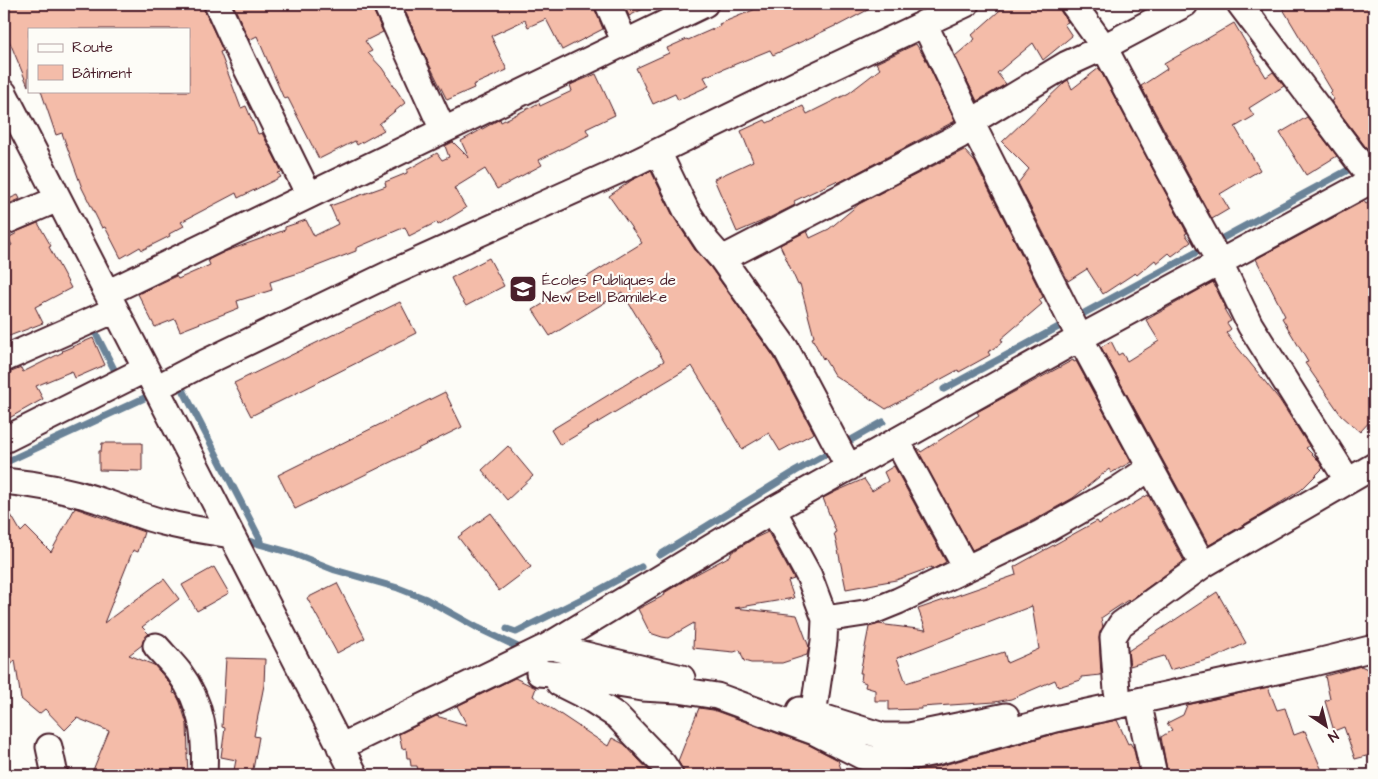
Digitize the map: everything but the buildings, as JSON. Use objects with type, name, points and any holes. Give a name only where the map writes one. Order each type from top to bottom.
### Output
[{"type":"street","points":[[218,4],[243,61],[309,195]]},
{"type":"street","points":[[386,4],[442,130]]},
{"type":"street","points":[[608,4],[625,43]]},
{"type":"street","points":[[4,359],[309,195],[705,4]]},
{"type":"street","points":[[4,440],[151,379],[202,364],[389,274],[658,152],[966,4]]},
{"type":"street","points":[[1073,4],[1104,47],[1160,155],[1220,263],[1250,325],[1366,476],[1203,565],[1121,624],[1113,637],[1128,696],[1154,775]]},
{"type":"street","points":[[722,259],[959,136],[970,128],[971,122],[1066,64],[1104,47],[1185,4]]},
{"type":"street","points":[[340,747],[548,646],[773,510],[1080,338],[1374,180],[1240,4]]},
{"type":"street","points":[[924,23],[971,122],[1080,338],[1203,565]]},
{"type":"street","points":[[4,93],[355,775]]},
{"type":"street","points":[[658,152],[686,210],[707,242],[722,259],[786,349],[849,468]]},
{"type":"street","points":[[4,222],[58,199]]},
{"type":"street","points":[[897,441],[966,568]]},
{"type":"street","points":[[825,619],[871,612],[898,601],[1039,534],[1120,488],[1150,468]]},
{"type":"street","points":[[4,481],[22,482],[56,489],[97,500],[168,524],[231,535]]},
{"type":"street","points":[[773,510],[809,576],[825,619],[824,641],[814,715]]},
{"type":"street","points":[[539,673],[564,675],[642,688],[678,690],[717,696],[815,732],[862,756],[872,758],[915,756],[1055,719],[1189,674],[1344,640],[1374,631]]},
{"type":"street","points":[[156,646],[179,672],[197,702],[202,718],[204,738],[204,775]]},
{"type":"street","points":[[548,646],[712,686],[883,736],[909,736],[1128,696],[1190,689],[1374,648]]},
{"type":"street","points":[[516,662],[589,698],[617,716],[663,764],[670,775]]},
{"type":"street","points":[[49,747],[55,775]]},
{"type":"street","points":[[853,750],[857,775]]},
{"type":"waterway","points":[[944,389],[1374,156]]},
{"type":"waterway","points":[[91,324],[119,379]]},
{"type":"waterway","points":[[178,380],[261,541]]},
{"type":"waterway","points":[[4,463],[153,394]]},
{"type":"waterway","points":[[660,555],[796,471],[883,422]]},
{"type":"waterway","points":[[241,539],[292,553],[335,570],[398,588],[426,599],[478,628],[526,651]]},
{"type":"waterway","points":[[507,629],[516,632],[641,567]]},
{"type":"place","name":"Écoles Publiques de New Bell Bamileke","points":[[523,289]]}]
